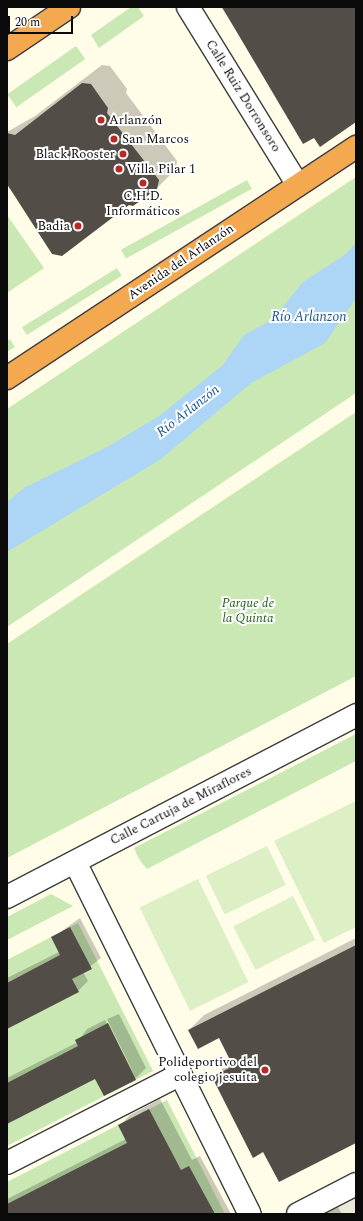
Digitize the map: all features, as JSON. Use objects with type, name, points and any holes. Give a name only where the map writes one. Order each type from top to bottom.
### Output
[{"type":"highway","points":[[7,49],[69,7]]},
{"type":"highway","name":"Avenida del Arlanzón","points":[[7,378],[356,146]]},
{"type":"street","name":"Calle Ruiz Dorronsoro","points":[[188,7],[298,184]]},
{"type":"street","name":"Calle Cartuja de Miraflores","points":[[7,897],[356,715]]},
{"type":"street","points":[[75,862],[250,1214]]},
{"type":"street","points":[[7,1163],[181,1074]]},
{"type":"street","points":[[298,1214],[356,1184]]},
{"type":"green space","points":[[131,7],[138,7],[144,16],[99,48],[91,35]]},
{"type":"green space","points":[[76,46],[85,59],[16,107],[7,94]]},
{"type":"green space","points":[[356,177],[356,393],[7,627],[7,409]]},
{"type":"green space","points":[[247,180],[252,189],[126,259],[121,250]]},
{"type":"green space","points":[[7,215],[44,268],[7,293]]},
{"type":"green space","points":[[117,268],[122,276],[27,335],[22,327]]},
{"type":"green space","points":[[10,339],[15,347],[7,352],[7,341]]},
{"type":"green space","name":"Parque de la Quinta","points":[[356,412],[356,676],[7,858],[7,644]]},
{"type":"green space","points":[[356,734],[356,761],[147,869],[139,859],[134,848]]},
{"type":"green space","points":[[356,801],[356,927],[324,943],[274,841]]},
{"type":"green space","points":[[267,846],[286,885],[225,914],[206,876]]},
{"type":"green space","points":[[198,879],[248,982],[190,1011],[140,907]]},
{"type":"green space","points":[[51,894],[73,906],[7,940],[7,917]]},
{"type":"green space","points":[[293,896],[315,940],[256,970],[233,926]]},
{"type":"green space","points":[[78,923],[153,1071],[7,1146],[7,960]]},
{"type":"green space","points":[[167,1100],[225,1214],[7,1214],[7,1182]]},
{"type":"shaded area","points":[[356,1195],[356,1214],[320,1214]]},
{"type":"water","name":"Río Arlanzon","points":[[356,243],[356,298],[325,343],[251,383],[161,459],[7,552],[7,502],[24,488],[107,447],[159,416],[223,365],[244,335],[272,320],[303,282],[346,254]]},
{"type":"building","points":[[222,7],[356,7],[356,122],[320,147],[314,138],[303,144]]},
{"type":"building","name":"Villa Pilar 1","points":[[82,83],[91,84],[108,108],[107,113],[159,180],[157,189],[133,206],[129,205],[62,256],[52,254],[7,184],[7,133],[15,135]]},
{"type":"building","points":[[70,927],[92,969],[72,979],[79,992],[7,1029],[7,983],[60,955],[51,937]]},
{"type":"building","points":[[356,945],[356,1143],[279,1182],[263,1152],[253,1158],[212,1077],[233,1066],[219,1038],[198,1049],[188,1030]]},
{"type":"building","points":[[108,1023],[136,1080],[104,1096],[95,1079],[7,1124],[7,1083],[78,1046],[75,1040]]},
{"type":"building","points":[[149,1109],[181,1170],[189,1166],[215,1214],[7,1214],[7,1204],[127,1143],[118,1125]]},
{"type":"place","name":"Arlanzón","points":[[101,120]]},
{"type":"place","name":"San Marcos","points":[[114,139]]},
{"type":"place","name":"Black Rooster","points":[[123,154]]},
{"type":"place","name":"Villa Pilar 1","points":[[119,169]]},
{"type":"place","name":"C.H.D. Informáticos","points":[[143,183]]},
{"type":"place","name":"Badia","points":[[78,226]]},
{"type":"place","name":"Polideportivo del colegio jesuita","points":[[265,1070]]},
{"type":"water label","name":"Río Arlanzón","points":[[188,411]]}]
